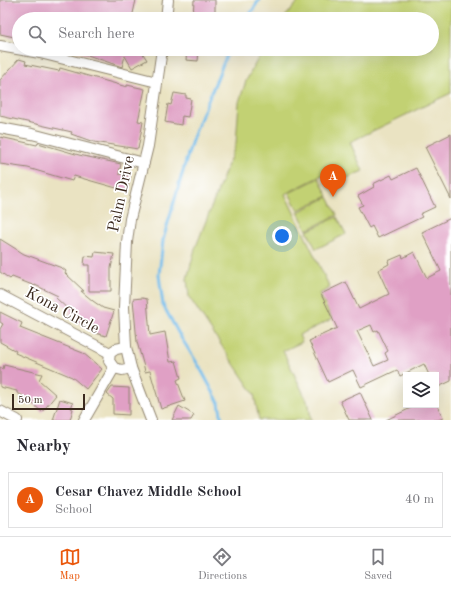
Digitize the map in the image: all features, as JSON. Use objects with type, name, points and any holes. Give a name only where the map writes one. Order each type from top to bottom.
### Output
[{"type":"street","points":[[167,12],[168,0]]},
{"type":"street","points":[[0,46],[12,48]]},
{"type":"street","points":[[52,56],[157,82]]},
{"type":"street","name":"Palm Drive","points":[[151,420],[131,368],[126,347],[124,307],[127,242],[130,219],[144,163],[161,56]]},
{"type":"street","points":[[0,128],[32,134],[144,163]]},
{"type":"street","name":"Kona Circle","points":[[0,295],[110,353]]},
{"type":"street","points":[[126,347],[116,349],[110,353],[109,361],[114,368],[122,370],[131,368]]},
{"type":"street","points":[[84,420],[114,368]]},
{"type":"street","points":[[0,411],[17,420]]},
{"type":"green space","points":[[300,0],[451,0],[451,93],[350,142],[363,171],[342,180],[336,168],[285,194],[330,288],[319,294],[332,319],[299,335],[302,342],[283,351],[309,405],[311,420],[259,420],[254,394],[189,297],[187,279],[195,249],[236,144],[239,102],[246,81],[259,56],[439,56],[439,12],[289,12]]},
{"type":"green space","points":[[319,178],[328,196],[298,210],[289,193]]},
{"type":"green space","points":[[328,197],[337,215],[307,230],[298,212]]},
{"type":"green space","points":[[337,217],[346,234],[316,249],[307,231]]},
{"type":"building","points":[[0,0],[136,0],[133,12],[12,12],[12,37],[0,34]]},
{"type":"building","points":[[194,0],[215,0],[215,12],[193,12]]},
{"type":"building","points":[[90,56],[125,56],[122,67]]},
{"type":"building","points":[[125,56],[144,56],[147,60],[132,68]]},
{"type":"building","points":[[186,56],[198,56],[198,61],[186,60]]},
{"type":"building","points":[[19,59],[26,61],[25,64],[59,71],[60,68],[127,87],[127,85],[145,89],[138,121],[143,122],[138,149],[94,142],[71,134],[72,132],[0,116],[0,80]]},
{"type":"building","points":[[174,93],[186,95],[186,98],[191,99],[188,117],[182,116],[181,125],[165,122],[168,104],[171,105]]},
{"type":"building","points":[[451,134],[451,199],[425,147]]},
{"type":"building","points":[[0,137],[37,145],[38,143],[79,155],[121,164],[119,174],[131,176],[127,191],[74,176],[72,181],[28,168],[0,164]]},
{"type":"building","points":[[416,168],[435,207],[420,214],[422,217],[378,238],[372,226],[369,228],[358,207],[363,205],[358,196],[374,187],[373,184],[391,175],[393,179]]},
{"type":"building","points":[[451,218],[451,381],[439,387],[439,372],[428,372],[424,364],[408,372],[403,372],[403,374],[400,376],[397,370],[361,387],[353,370],[328,382],[309,341],[337,328],[321,294],[346,282],[359,309],[389,294],[378,270],[389,264],[388,261],[402,255],[403,258],[414,252],[427,278],[441,271],[422,232]],"holes":[[[371,325],[374,332],[378,330],[388,351],[385,353],[388,360],[374,366],[357,331]]]},
{"type":"building","points":[[0,239],[24,254],[62,268],[66,271],[65,273],[84,291],[81,291],[93,301],[103,308],[114,311],[106,336],[92,332],[69,315],[71,312],[56,298],[58,296],[35,285],[12,277],[10,279],[0,272]]},
{"type":"building","points":[[95,252],[114,254],[111,268],[111,291],[89,291],[89,265],[84,265],[85,256],[94,257]]},
{"type":"building","points":[[133,299],[147,299],[150,335],[165,332],[170,362],[176,361],[181,378],[177,380],[185,401],[161,409],[150,371],[145,372],[137,342]]},
{"type":"building","points":[[0,312],[22,323],[20,328],[83,353],[102,369],[86,389],[72,377],[15,353],[16,351],[0,342],[0,329],[3,324],[0,322]]},
{"type":"building","points":[[4,365],[42,374],[39,380],[56,395],[42,412],[32,403],[34,401],[17,393],[17,391],[0,387],[0,367],[3,369]]},
{"type":"building","points":[[112,387],[129,388],[129,415],[113,414],[113,399],[107,394]]},
{"type":"building","points":[[360,392],[373,420],[349,420],[340,401]]},
{"type":"building","points":[[60,399],[73,403],[70,420],[53,420]]},
{"type":"building","points":[[179,406],[194,415],[191,420],[172,420]]},
{"type":"building","points":[[411,408],[438,408],[443,418],[438,420],[386,420]]},
{"type":"waterway","points":[[251,12],[259,0]]},
{"type":"waterway","points":[[222,420],[219,403],[163,305],[159,275],[163,240],[192,140],[226,56]]},
{"type":"place","name":"Cesar Chavez Middle School","points":[[333,197]]}]
